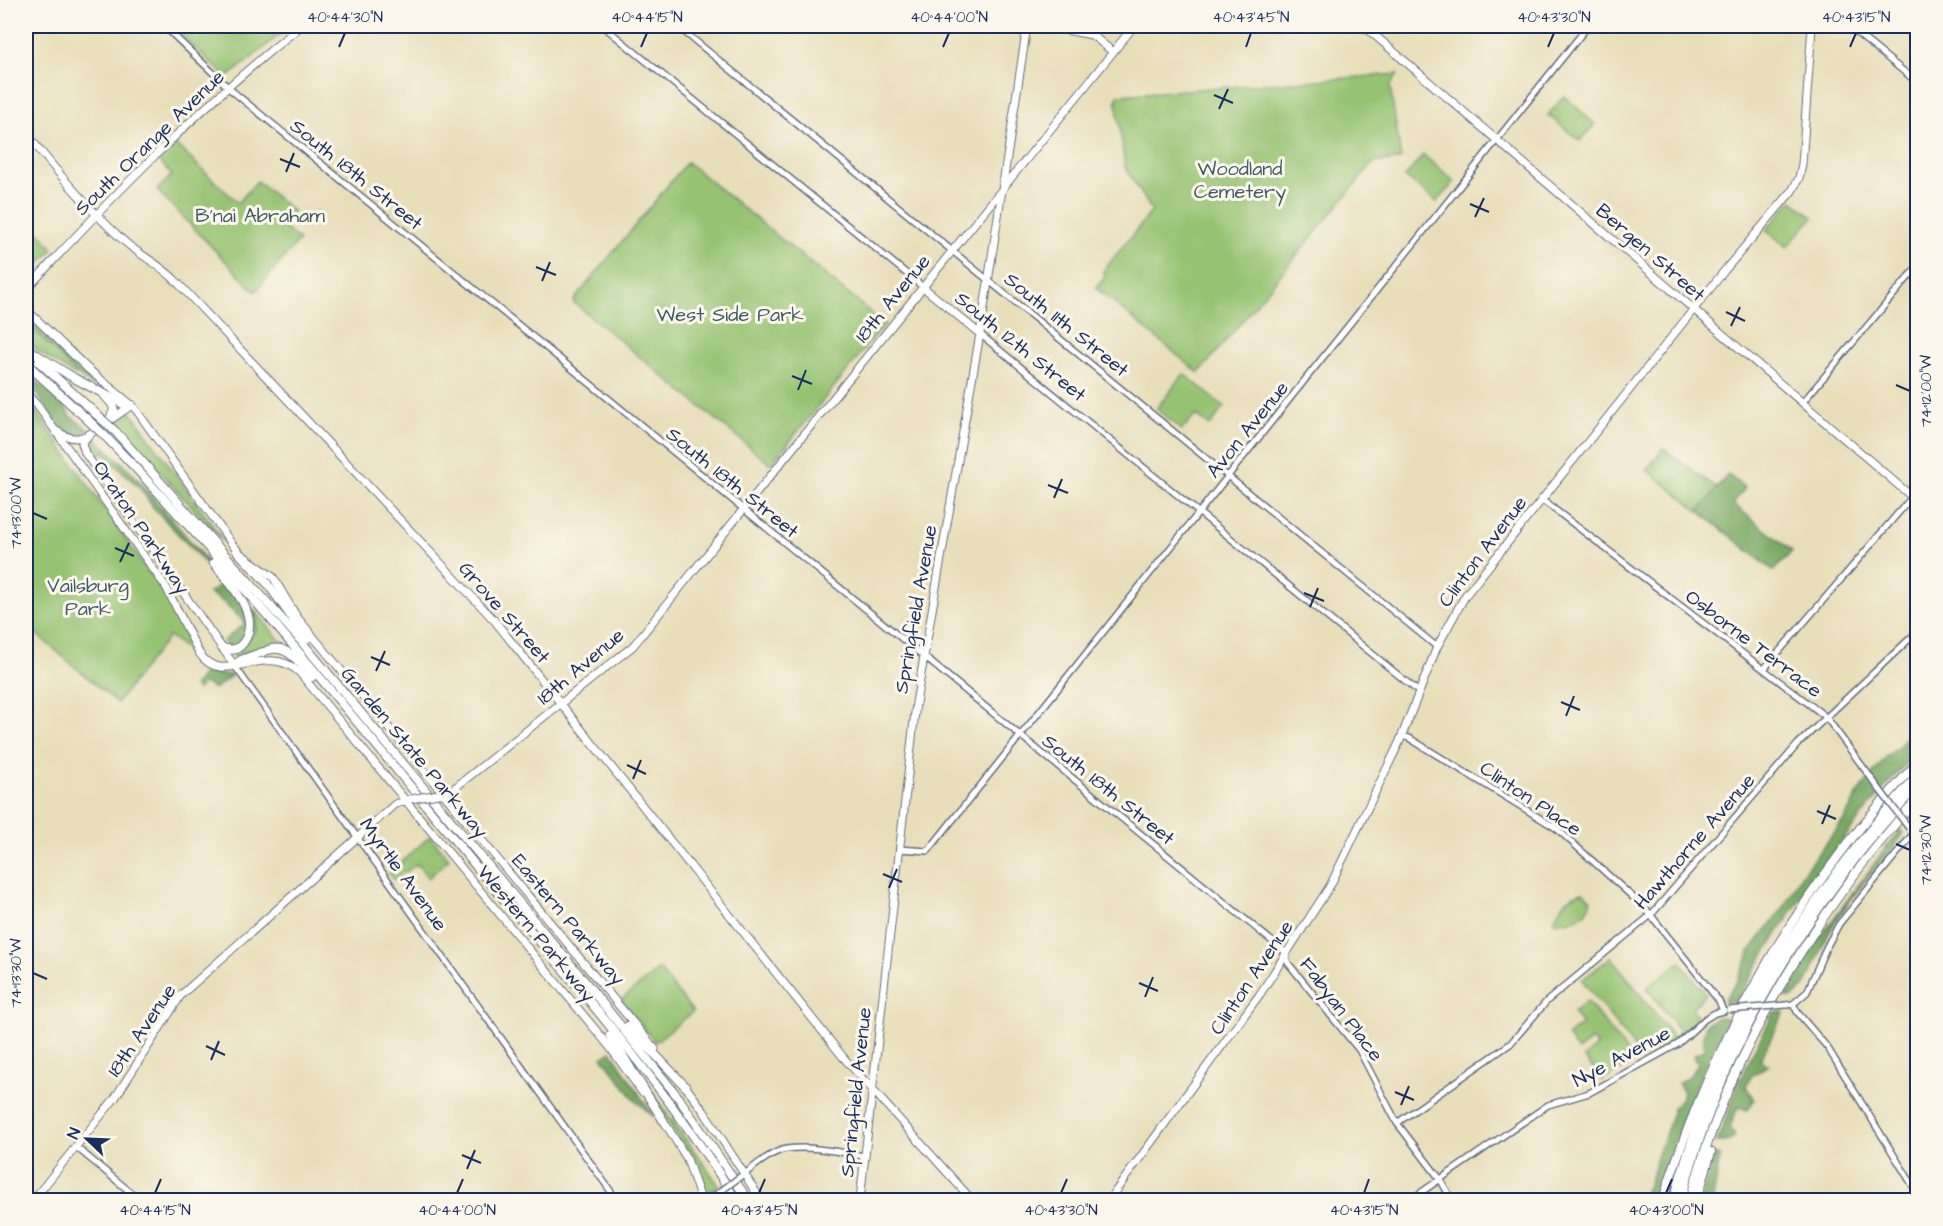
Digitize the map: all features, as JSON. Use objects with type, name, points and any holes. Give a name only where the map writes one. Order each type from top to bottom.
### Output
[{"type":"highway","points":[[26,349],[123,404],[132,405]]},
{"type":"highway","name":"Garden State Parkway","points":[[26,349],[116,432],[256,588],[344,691],[678,1097],[748,1200]]},
{"type":"highway","name":"Garden State Parkway","points":[[26,363],[107,438],[181,519],[359,725],[678,1113],[736,1200]]},
{"type":"highway","points":[[97,390],[113,405],[114,412],[108,421]]},
{"type":"highway","points":[[181,519],[237,594],[248,616],[249,629],[241,645],[231,650],[221,647]]},
{"type":"highway","points":[[237,551],[269,585],[344,691]]},
{"type":"highway","points":[[234,665],[238,661],[279,648],[289,653],[359,725]]},
{"type":"highway","points":[[1663,1200],[1704,1087],[1735,1020],[1767,963],[1802,906],[1832,864],[1871,814],[1917,762]]},
{"type":"highway","points":[[1673,1200],[1700,1119],[1717,1079],[1770,974],[1839,869],[1917,775]]},
{"type":"highway","points":[[1681,1200],[1697,1148],[1721,1086],[1774,982],[1812,919],[1842,877],[1873,836],[1917,785]]},
{"type":"highway","points":[[1690,1200],[1711,1134],[1738,1069],[1780,988],[1818,926],[1866,860],[1917,798]]},
{"type":"highway","points":[[582,978],[686,1087]]},
{"type":"highway","points":[[588,1001],[663,1120]]},
{"type":"highway","points":[[1697,1200],[1738,1069]]},
{"type":"main road","name":"South Orange Avenue","points":[[26,290],[158,152],[228,87],[301,26]]},
{"type":"main road","name":"Springfield Avenue","points":[[860,1200],[916,703],[980,334],[1027,26]]},
{"type":"main road","points":[[1044,26],[1092,35],[1113,52]]},
{"type":"main road","name":"18th Avenue","points":[[33,1200],[115,1098],[183,992],[396,802],[452,790],[633,646],[1134,26]]},
{"type":"main road","name":"Bergen Street","points":[[1364,26],[1915,499]]},
{"type":"main road","name":"Clinton Avenue","points":[[1109,1200],[1218,1054],[1286,956],[1338,872],[1402,736],[1437,646],[1470,588],[1757,230],[1792,191],[1799,178],[1803,152],[1812,26]]},
{"type":"main road","name":"Grove Street","points":[[26,133],[97,216],[128,244],[176,280],[491,616],[843,1057],[972,1200]]},
{"type":"main road","name":"South 12th Street","points":[[922,287],[980,334]]},
{"type":"main road","name":"Eastern Parkway","points":[[26,309],[88,369],[132,405],[237,551],[273,577],[294,614],[686,1087],[761,1200]]},
{"type":"main road","name":"Oraton Parkway","points":[[26,393],[53,427],[166,586],[205,661],[220,667],[234,665]]},
{"type":"main road","points":[[87,456],[81,445],[88,436],[132,405]]},
{"type":"main road","points":[[53,427],[70,438],[78,439],[88,436]]},
{"type":"main road","points":[[76,460],[80,453],[87,456]]},
{"type":"main road","name":"Myrtle Avenue","points":[[87,456],[234,665]]},
{"type":"main road","points":[[1915,499],[1917,490]]},
{"type":"main road","points":[[178,608],[179,599],[183,596],[188,598]]},
{"type":"main road","name":"Western Parkway","points":[[234,665],[243,666],[273,659],[295,668],[408,800],[609,1046],[663,1120],[687,1159],[701,1200]]},
{"type":"street","name":"South 18th Street","points":[[164,26],[228,87],[1276,944],[1286,956]]},
{"type":"street","name":"South 12th Street","points":[[603,26],[922,287]]},
{"type":"street","name":"South 11th Street","points":[[676,26],[1437,646]]},
{"type":"street","name":"Avon Avenue","points":[[899,849],[928,851],[1588,26]]},
{"type":"street","points":[[1848,26],[1917,83]]},
{"type":"street","points":[[1802,403],[1917,266]]},
{"type":"street","name":"South 12th Street","points":[[980,334],[1419,692]]},
{"type":"street","name":"Osborne Terrace","points":[[1541,499],[1826,717],[1917,840]]},
{"type":"street","points":[[1764,669],[1915,499]]},
{"type":"street","name":"Hawthorne Avenue","points":[[1397,1123],[1510,1044],[1547,1001],[1651,915],[1792,750],[1917,631]]},
{"type":"street","name":"Myrtle Avenue","points":[[234,665],[617,1200]]},
{"type":"street","name":"Clinton Place","points":[[1402,736],[1448,761],[1556,828],[1651,915],[1726,1010]]},
{"type":"street","points":[[1917,828],[1911,830],[1839,924],[1809,989],[1793,1004],[1796,1012],[1829,1049],[1917,1194]]},
{"type":"street","name":"Fabyan Place","points":[[1286,956],[1288,963],[1359,1050],[1397,1123],[1440,1179],[1452,1200]]},
{"type":"street","name":"Nye Avenue","points":[[1410,1200],[1548,1105],[1594,1090],[1678,1044],[1705,1019],[1726,1010],[1793,1004]]},
{"type":"street","points":[[76,1147],[140,1200]]},
{"type":"street","points":[[708,1200],[770,1156],[786,1149],[865,1156]]},
{"type":"green space","points":[[172,26],[290,26],[227,78]]},
{"type":"green space","name":"Woodland Cemetery","points":[[1398,74],[1390,86],[1401,159],[1373,163],[1199,373],[1096,288],[1106,276],[1103,271],[1152,211],[1125,167],[1116,100],[1119,95]]},
{"type":"green space","points":[[1564,96],[1595,124],[1580,141],[1548,115]]},
{"type":"green space","name":"B'nai Abraham","points":[[176,145],[238,203],[257,181],[293,211],[282,226],[299,240],[255,292],[157,190],[172,175],[159,161]]},
{"type":"green space","points":[[1423,155],[1455,181],[1437,202],[1405,177]]},
{"type":"green space","name":"West Side Park","points":[[687,162],[885,324],[772,463],[769,463],[574,303],[574,300]]},
{"type":"green space","points":[[1792,200],[1813,217],[1787,247],[1766,230]]},
{"type":"green space","points":[[26,216],[53,249],[26,278]]},
{"type":"green space","points":[[26,315],[114,395],[78,375],[30,325],[26,333]]},
{"type":"green space","points":[[30,325],[78,375],[74,375],[38,351],[26,338]]},
{"type":"green space","points":[[26,372],[65,406],[72,417],[89,431],[78,435],[63,431],[48,413],[38,394],[26,388]]},
{"type":"green space","points":[[1184,374],[1224,407],[1210,426],[1196,415],[1182,430],[1156,409]]},
{"type":"green space","name":"Vailsburg Park","points":[[26,399],[170,602],[194,651],[191,653],[169,636],[117,703],[26,625]]},
{"type":"green space","points":[[130,411],[227,545],[116,424]]},
{"type":"green space","points":[[95,438],[128,468],[230,588],[242,606],[256,612],[254,632],[244,644],[232,652],[223,641],[245,623],[226,604],[209,593],[219,586],[206,564],[152,506],[141,489],[102,452],[95,457],[86,445]]},
{"type":"green space","points":[[1663,448],[1716,488],[1728,475],[1745,488],[1733,504],[1792,551],[1774,571],[1647,470]]},
{"type":"green space","points":[[1728,475],[1745,488],[1733,504],[1792,551],[1774,571],[1699,511]]},
{"type":"green space","points":[[256,612],[283,644],[255,648],[235,657],[232,652],[257,630]]},
{"type":"green space","points":[[197,664],[215,673],[232,675],[214,689],[204,683],[198,690],[194,686],[204,673]]},
{"type":"green space","points":[[1917,727],[1917,751],[1890,781],[1819,872],[1736,1002],[1726,1003],[1724,1000],[1736,983],[1749,956],[1748,953],[1784,907],[1802,874],[1844,820],[1860,790],[1887,756],[1900,746],[1906,735]]},
{"type":"green space","points":[[1900,829],[1903,835],[1849,902],[1830,930],[1804,987],[1793,997],[1786,997],[1812,948]]},
{"type":"green space","points":[[430,836],[449,859],[428,878],[417,864],[394,880],[389,873]]},
{"type":"green space","points":[[1583,892],[1591,900],[1583,915],[1566,922],[1554,921],[1564,903]]},
{"type":"green space","points":[[1611,957],[1676,1040],[1642,1058],[1582,980]]},
{"type":"green space","points":[[1680,962],[1706,994],[1692,1008],[1698,1018],[1682,1034],[1647,988]]},
{"type":"green space","points":[[659,969],[693,1012],[655,1042],[621,1000]]},
{"type":"green space","points":[[1587,1001],[1635,1062],[1602,1080],[1584,1057],[1597,1046],[1592,1040],[1578,1051],[1567,1036],[1582,1024],[1573,1012]]},
{"type":"green space","points":[[1774,1012],[1784,1012],[1760,1060],[1769,1065],[1752,1075],[1746,1086],[1754,1100],[1748,1110],[1738,1107],[1730,1127],[1735,1137],[1725,1142],[1717,1142],[1745,1068]]},
{"type":"green space","points":[[1719,1017],[1729,1018],[1688,1108],[1655,1200],[1640,1200],[1652,1175],[1670,1123],[1672,1108],[1681,1100],[1683,1091],[1678,1083],[1688,1077],[1698,1065],[1694,1055],[1705,1049],[1703,1038],[1706,1024]]},
{"type":"green space","points":[[611,1051],[654,1117],[635,1100],[602,1057]]},
{"type":"green space","points":[[638,1073],[719,1185],[705,1196],[695,1165]]},
{"type":"green space","points":[[1714,1154],[1720,1156],[1713,1200],[1701,1200]]}]
